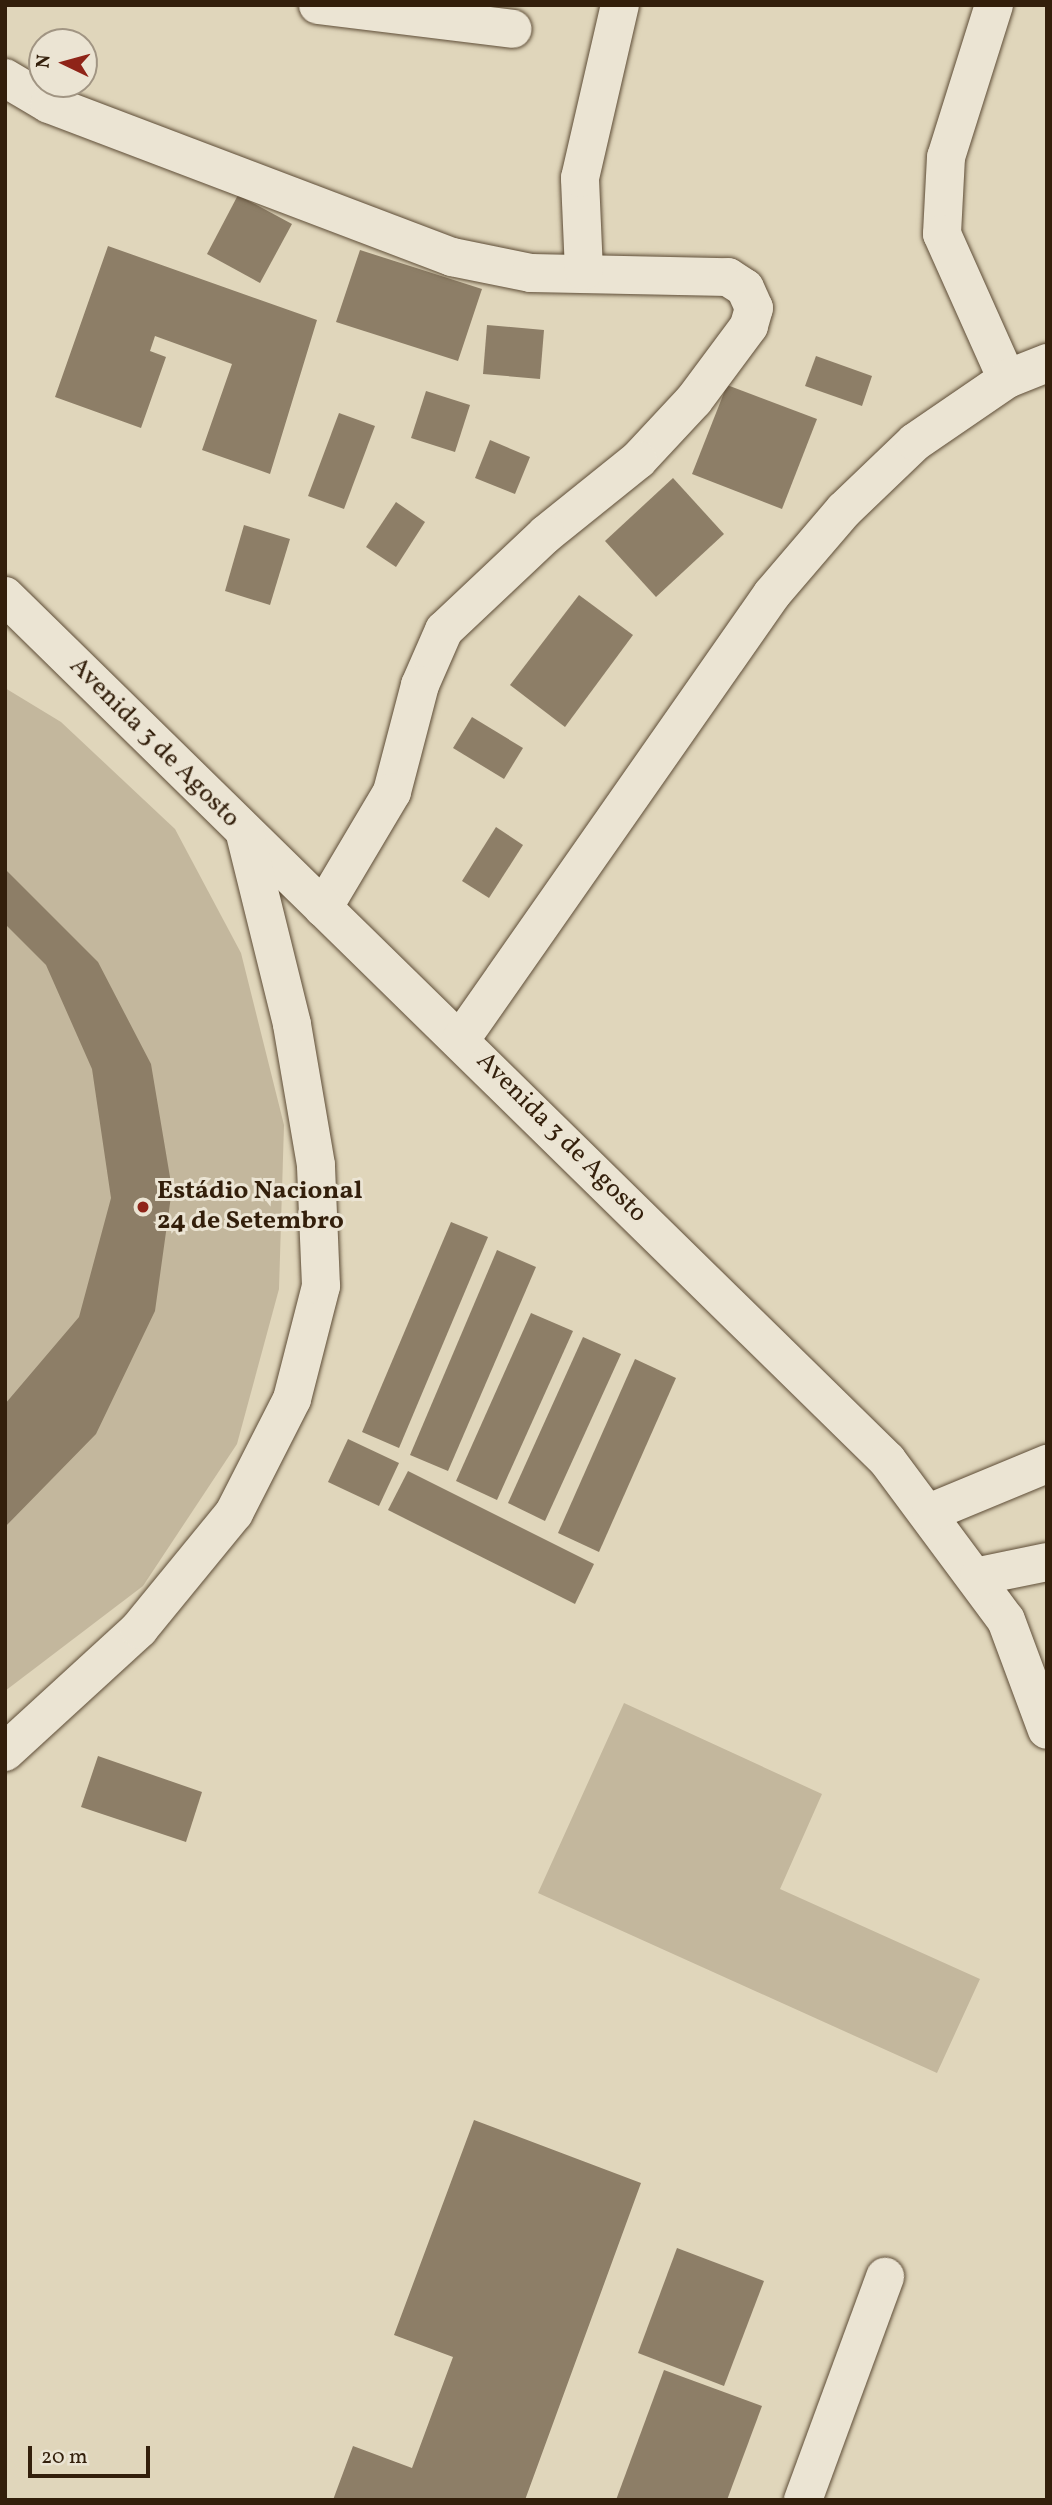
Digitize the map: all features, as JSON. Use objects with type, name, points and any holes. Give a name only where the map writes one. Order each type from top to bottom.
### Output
[{"type":"street","points":[[318,5],[513,29]]},
{"type":"street","points":[[584,271],[580,178],[620,5]]},
{"type":"street","points":[[994,5],[946,157],[942,234],[966,299],[1007,379]]},
{"type":"street","points":[[5,78],[49,104],[452,257],[531,273],[584,271],[728,277],[745,288],[754,308],[750,326],[638,460],[546,534],[444,630],[420,685],[392,792],[323,908]]},
{"type":"street","points":[[461,1039],[772,594],[844,510],[915,442],[1007,379],[1047,363]]},
{"type":"street","name":"Avenida 3 de Agosto","points":[[5,596],[245,834],[461,1039],[931,1512],[979,1576],[1006,1620],[1047,1730]]},
{"type":"street","points":[[5,1752],[139,1629],[233,1513],[292,1399],[321,1286],[316,1165],[292,1024],[245,834]]},
{"type":"street","points":[[931,1512],[1047,1464]]},
{"type":"street","points":[[979,1576],[1047,1562]]},
{"type":"street","points":[[803,2500],[885,2277]]},
{"type":"shaded area","name":"Estádio Nacional 24 de Setembro","points":[[5,688],[61,722],[175,829],[241,953],[284,1125],[279,1289],[237,1444],[143,1586],[5,1691]]},
{"type":"shaded area","points":[[624,1703],[822,1794],[780,1889],[980,1979],[937,2073],[538,1893]]},
{"type":"building","points":[[238,195],[292,224],[260,283],[207,254]]},
{"type":"building","points":[[108,246],[317,320],[270,474],[202,450],[232,364],[155,336],[150,351],[166,357],[141,428],[55,397]]},
{"type":"building","points":[[360,250],[482,289],[458,361],[336,322]]},
{"type":"building","points":[[487,325],[544,330],[540,379],[483,374]]},
{"type":"building","points":[[816,356],[872,376],[862,406],[805,386]]},
{"type":"building","points":[[727,385],[817,419],[782,509],[692,474]]},
{"type":"building","points":[[426,391],[470,405],[455,452],[411,438]]},
{"type":"building","points":[[339,413],[375,426],[344,509],[308,496]]},
{"type":"building","points":[[490,440],[530,457],[515,494],[475,478]]},
{"type":"building","points":[[673,478],[724,534],[656,597],[605,541]]},
{"type":"building","points":[[396,502],[425,522],[396,567],[366,547]]},
{"type":"building","points":[[244,525],[290,539],[270,605],[225,591]]},
{"type":"building","points":[[579,595],[633,635],[565,727],[510,685]]},
{"type":"building","points":[[472,717],[523,748],[504,779],[453,748]]},
{"type":"building","points":[[496,827],[523,845],[489,898],[462,881]]},
{"type":"building","points":[[5,869],[98,962],[151,1064],[172,1189],[155,1311],[96,1434],[5,1527],[5,1404],[79,1317],[111,1198],[92,1069],[46,965],[5,924]]},
{"type":"building","points":[[451,1222],[488,1237],[399,1448],[362,1432]]},
{"type":"building","points":[[497,1250],[536,1267],[448,1471],[410,1455]]},
{"type":"building","points":[[531,1313],[573,1331],[497,1500],[456,1481]]},
{"type":"building","points":[[583,1337],[621,1354],[545,1521],[508,1503]]},
{"type":"building","points":[[635,1359],[676,1378],[599,1552],[558,1533]]},
{"type":"building","points":[[348,1439],[399,1463],[379,1506],[328,1482]]},
{"type":"building","points":[[408,1471],[594,1564],[575,1604],[388,1510]]},
{"type":"building","points":[[98,1756],[202,1792],[186,1842],[81,1807]]},
{"type":"building","points":[[474,2120],[641,2183],[525,2500],[333,2500],[353,2446],[412,2468],[453,2357],[394,2335]]},
{"type":"building","points":[[677,2248],[764,2281],[724,2386],[638,2353]]},
{"type":"building","points":[[664,2370],[762,2406],[727,2500],[616,2500]]},
{"type":"place","name":"Estádio Nacional 24 de Setembro","points":[[143,1207]]}]
